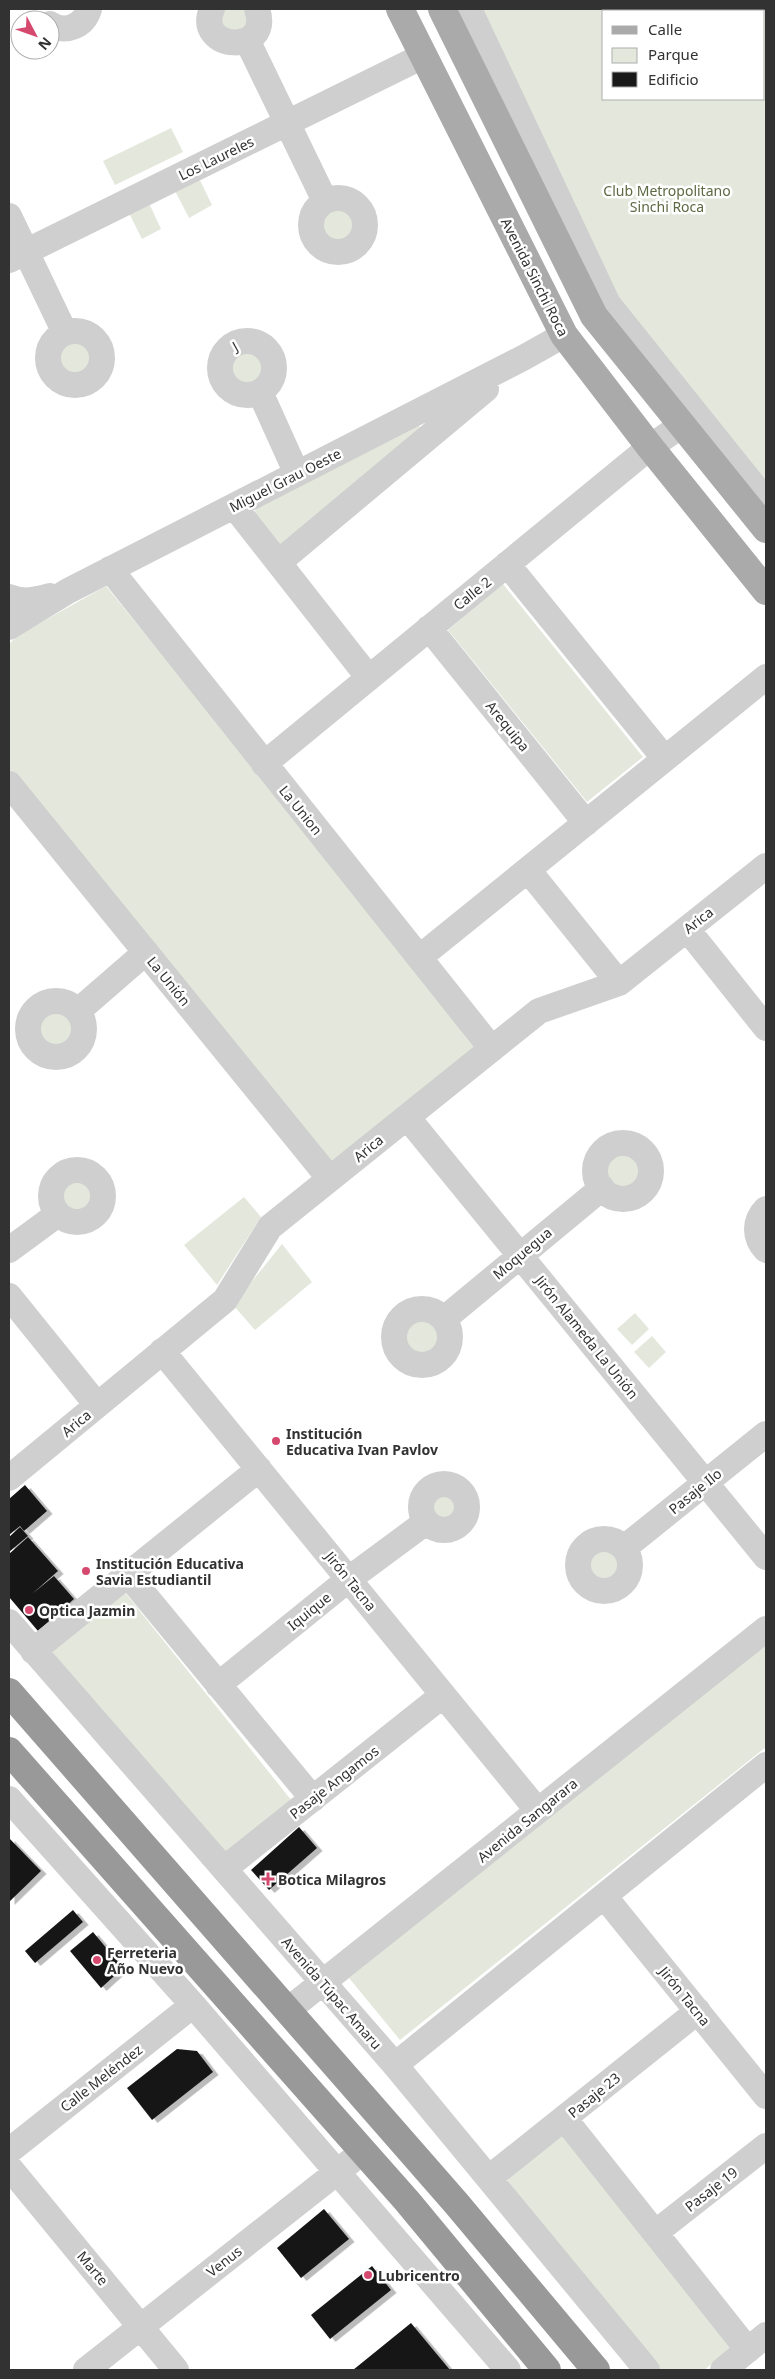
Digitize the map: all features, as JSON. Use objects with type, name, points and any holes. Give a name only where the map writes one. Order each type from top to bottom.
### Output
[{"type":"highway","points":[[9,1692],[450,2196],[596,2370]]},
{"type":"highway","points":[[9,1751],[363,2152],[547,2370]]},
{"type":"main road","name":"Avenida Sinchi Roca","points":[[400,9],[564,335],[650,447],[766,591]]},
{"type":"main road","points":[[442,9],[594,316],[766,529]]},
{"type":"street","points":[[60,29],[70,28],[84,19],[89,9]]},
{"type":"street","points":[[212,9],[210,20],[215,34],[230,43],[239,43],[254,35],[260,19],[257,9]]},
{"type":"street","points":[[469,9],[608,304],[766,501]]},
{"type":"street","points":[[247,40],[325,201]]},
{"type":"street","name":"Los Laureles","points":[[17,256],[423,56]]},
{"type":"street","points":[[9,216],[17,256],[65,333]]},
{"type":"street","name":"Miguel Grau Oeste","points":[[9,627],[68,591],[523,358],[564,335]]},
{"type":"street","points":[[279,562],[523,358]]},
{"type":"street","points":[[260,392],[297,474]]},
{"type":"street","name":"Calle 2","points":[[264,764],[650,447],[682,425]]},
{"type":"street","points":[[234,506],[369,678]]},
{"type":"street","points":[[507,564],[665,759]]},
{"type":"street","name":"La Union","points":[[110,569],[492,1049]]},
{"type":"street","points":[[9,597],[17,601],[36,601],[68,591]]},
{"type":"street","name":"Arequipa","points":[[429,628],[586,823]]},
{"type":"street","points":[[420,957],[766,677]]},
{"type":"street","name":"La Unión","points":[[9,784],[330,1179]]},
{"type":"street","name":"Arica","points":[[9,1478],[225,1300],[270,1227],[540,1011],[619,983],[766,866]]},
{"type":"street","points":[[528,870],[619,983]]},
{"type":"street","points":[[687,929],[766,1028]]},
{"type":"street","points":[[78,1011],[146,952]]},
{"type":"street","name":"Jirón Alameda La Unión","points":[[407,1117],[766,1558]]},
{"type":"street","name":"Moquegua","points":[[444,1320],[602,1188]]},
{"type":"street","points":[[766,1209],[760,1216],[757,1224],[760,1242],[766,1250]]},
{"type":"street","points":[[9,1250],[58,1214]]},
{"type":"street","points":[[9,1296],[97,1405]]},
{"type":"street","name":"Jirón Tacna","points":[[162,1351],[538,1811]]},
{"type":"street","name":"Pasaje Ilo","points":[[624,1548],[766,1434]]},
{"type":"street","points":[[33,1651],[258,1469]]},
{"type":"street","name":"Iquique","points":[[218,1684],[349,1579],[426,1522]]},
{"type":"street","points":[[128,1575],[313,1799]]},
{"type":"street","name":"Avenida Túpac Amaru","points":[[9,1622],[395,2065],[647,2370]]},
{"type":"street","name":"Avenida Sangarara","points":[[288,2010],[766,1629]]},
{"type":"street","name":"Pasaje Angamos","points":[[224,1870],[443,1695]]},
{"type":"street","points":[[395,2065],[766,1765]]},
{"type":"street","points":[[9,1799],[338,2172],[508,2370]]},
{"type":"street","name":"Jirón Tacna","points":[[604,1896],[766,2096]]},
{"type":"street","name":"Calle Meléndez","points":[[9,2152],[192,2005]]},
{"type":"street","name":"Pasaje 23","points":[[489,2178],[698,2011]]},
{"type":"street","points":[[564,2118],[655,2233],[757,2342],[723,2370]]},
{"type":"street","name":"Pasaje 19","points":[[655,2233],[766,2146]]},
{"type":"street","name":"Venus","points":[[86,2370],[363,2152]]},
{"type":"street","name":"Marte","points":[[9,2167],[142,2326],[176,2370]]},
{"type":"green space","points":[[221,9],[250,9],[250,28],[225,33],[219,13]]},
{"type":"green space","name":"Club Metropolitano Sinchi Roca","points":[[470,9],[766,9],[766,493],[603,293]]},
{"type":"green space","points":[[171,128],[183,152],[115,185],[103,161]]},
{"type":"green space","points":[[197,174],[212,205],[189,218],[173,187]]},
{"type":"green space","points":[[148,201],[161,229],[142,239],[128,211]]},
{"type":"green space","points":[[340,206],[353,212],[359,225],[353,238],[340,244],[327,238],[321,225],[327,212]]},
{"type":"green space","points":[[75,339],[88,345],[94,358],[88,371],[75,377],[62,371],[56,358],[62,345]]},
{"type":"green space","points":[[247,349],[260,355],[266,368],[260,381],[247,387],[234,381],[228,368],[234,355]]},
{"type":"green space","points":[[415,422],[421,428],[281,545],[255,512],[258,501]]},
{"type":"green space","points":[[503,584],[643,757],[587,802],[448,630]]},
{"type":"green space","points":[[106,586],[480,1045],[328,1164],[9,769],[9,644],[17,636]]},
{"type":"green space","points":[[51,1005],[61,1005],[75,1015],[79,1028],[75,1041],[69,1047],[61,1051],[51,1051],[37,1041],[33,1033],[33,1023],[43,1009]]},
{"type":"green space","points":[[623,1150],[638,1156],[644,1171],[638,1186],[623,1192],[608,1186],[602,1171],[608,1156]]},
{"type":"green space","points":[[79,1177],[93,1183],[99,1197],[93,1211],[79,1217],[65,1211],[59,1197],[65,1183]]},
{"type":"green space","points":[[244,1197],[261,1217],[217,1285],[184,1245]]},
{"type":"green space","points":[[282,1244],[312,1282],[255,1330],[233,1305]]},
{"type":"green space","points":[[635,1313],[649,1329],[632,1345],[617,1329]]},
{"type":"green space","points":[[422,1318],[435,1324],[441,1337],[435,1350],[422,1356],[409,1350],[403,1337],[409,1324]]},
{"type":"green space","points":[[652,1336],[666,1352],[649,1368],[634,1352]]},
{"type":"green space","points":[[445,1489],[457,1495],[463,1507],[457,1519],[445,1525],[433,1519],[427,1507],[433,1495]]},
{"type":"green space","points":[[604,1547],[617,1553],[623,1566],[617,1579],[604,1585],[591,1579],[585,1566],[591,1553]]},
{"type":"green space","points":[[123,1590],[292,1801],[220,1859],[41,1654]]},
{"type":"green space","points":[[766,1644],[766,1747],[400,2040],[349,1978]]},
{"type":"green space","points":[[562,2134],[733,2348],[704,2370],[658,2370],[506,2179]]},
{"type":"building","points":[[25,1485],[47,1511],[24,1531],[20,1526],[9,1535],[9,1499]]},
{"type":"building","points":[[20,1527],[28,1536],[9,1552],[9,1537]]},
{"type":"building","points":[[28,1537],[58,1571],[32,1594],[54,1576],[74,1599],[38,1631],[9,1597],[9,1554]]},
{"type":"building","points":[[299,1827],[317,1848],[269,1890],[251,1870]]},
{"type":"building","points":[[9,1838],[41,1871],[9,1902]]},
{"type":"building","points":[[73,1910],[83,1922],[35,1963],[25,1951]]},
{"type":"building","name":"Ferreteria Año Nuevo","points":[[93,1932],[123,1968],[101,1988],[70,1951]]},
{"type":"building","points":[[177,2049],[197,2051],[213,2072],[152,2120],[127,2088]]},
{"type":"building","points":[[324,2209],[349,2239],[301,2278],[277,2248]]},
{"type":"building","points":[[372,2266],[391,2290],[330,2339],[311,2315]]},
{"type":"building","points":[[411,2323],[450,2370],[353,2370]]},
{"type":"place","name":"Institución Educativa Ivan Pavlov","points":[[276,1441]]},
{"type":"place","name":"Institución Educativa Savia Estudiantil","points":[[86,1571]]},
{"type":"place","name":"Optica Jazmin","points":[[29,1610]]},
{"type":"place","name":"Botica Milagros","points":[[268,1879]]},
{"type":"place","name":"Ferreteria Año Nuevo","points":[[97,1960]]},
{"type":"place","name":"Lubricentro","points":[[368,2275]]}]
